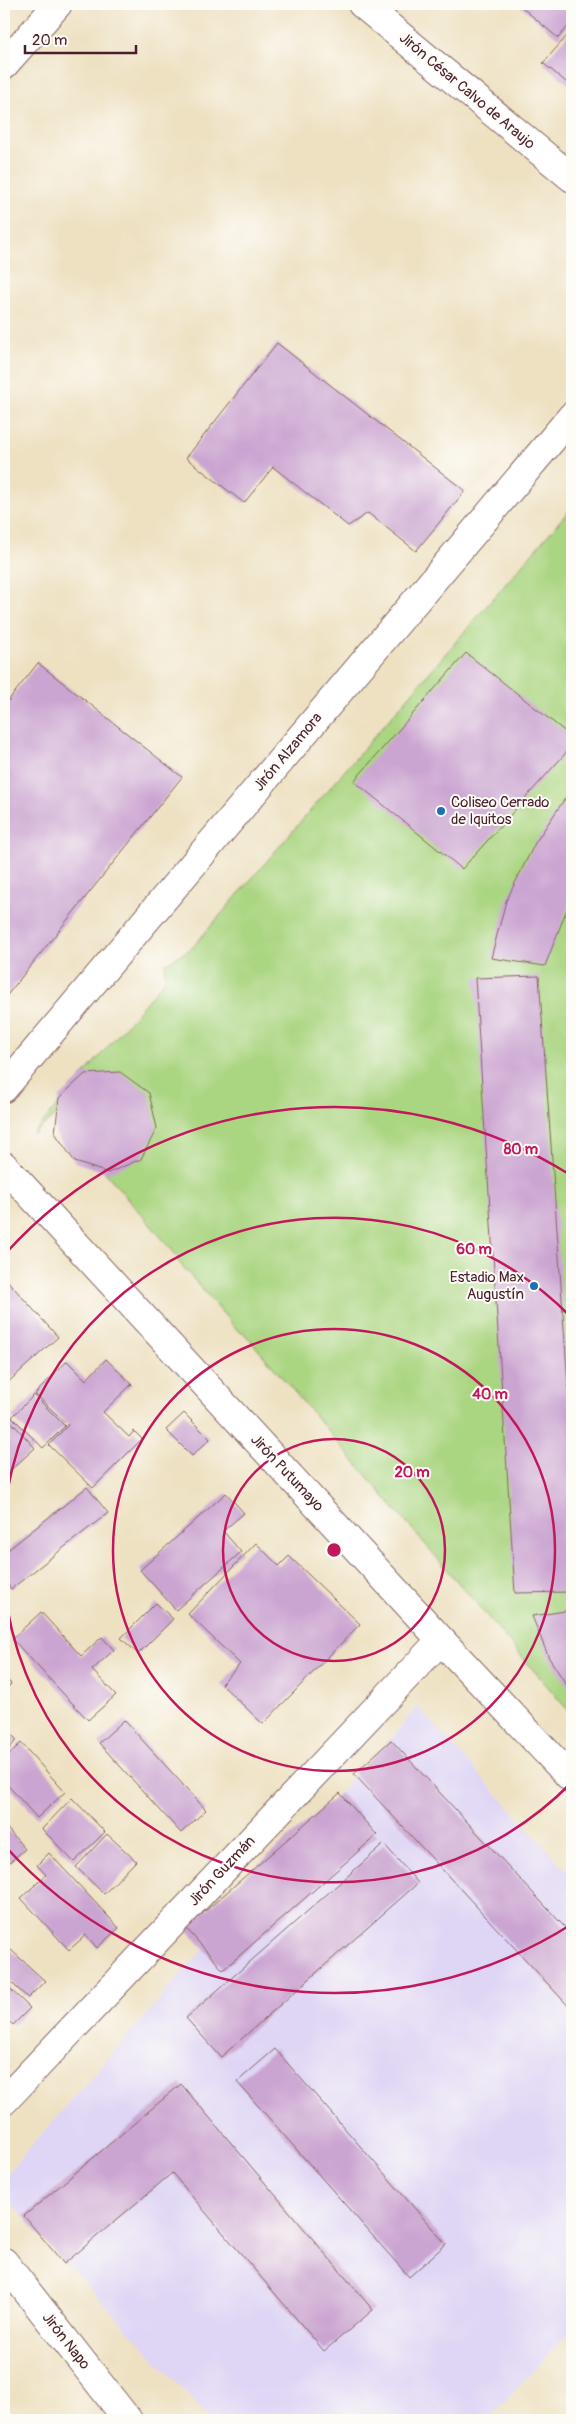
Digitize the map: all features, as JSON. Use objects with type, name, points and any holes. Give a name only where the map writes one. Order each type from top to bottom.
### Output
[{"type":"street","points":[[4,65],[58,4]]},
{"type":"street","name":"Jirón César Calvo de Araujo","points":[[362,4],[572,178]]},
{"type":"street","name":"Jirón Alzamora","points":[[4,1088],[572,416]]},
{"type":"street","name":"Jirón Putumayo","points":[[4,1166],[441,1640],[572,1779]]},
{"type":"street","name":"Jirón Guzmán","points":[[4,2101],[441,1640]]},
{"type":"street","name":"Jirón Napo","points":[[4,2262],[128,2420]]},
{"type":"shaded area","points":[[417,1706],[572,1877],[572,2329],[487,2420],[211,2420],[4,2195],[4,2177],[340,1793],[354,1774],[391,1740]]},
{"type":"green space","name":"Coliseo Cerrado de Iquitos","points":[[572,507],[572,1715],[243,1332],[239,1332],[178,1261],[178,1257],[56,1115],[33,1134],[165,980],[165,964],[192,948]]},
{"type":"building","points":[[518,4],[572,4],[572,22],[558,38]]},
{"type":"building","points":[[572,30],[572,87],[543,63]]},
{"type":"building","points":[[277,343],[465,491],[416,551],[368,513],[348,526],[273,467],[244,503],[186,458]]},
{"type":"building","points":[[466,653],[572,737],[572,746],[462,869],[354,781]]},
{"type":"building","points":[[38,663],[182,777],[4,999],[4,706]]},
{"type":"building","points":[[572,792],[572,896],[545,966],[491,958],[506,901],[535,843],[566,797]]},
{"type":"building","name":"Estadio Max Augustín","points":[[539,976],[572,1441],[572,1592],[515,1593],[475,978]]},
{"type":"building","points":[[120,1072],[149,1093],[157,1128],[141,1159],[108,1173],[75,1162],[55,1133],[59,1098],[85,1074]]},
{"type":"building","points":[[4,1277],[58,1337],[4,1386]]},
{"type":"building","points":[[106,1359],[132,1384],[103,1412],[129,1437],[134,1431],[142,1439],[93,1488],[49,1445],[68,1425],[35,1394],[67,1361],[86,1380]]},
{"type":"building","points":[[34,1395],[65,1426],[43,1448],[12,1417]]},
{"type":"building","points":[[184,1413],[210,1439],[192,1456],[166,1430]]},
{"type":"building","points":[[7,1417],[35,1448],[4,1476],[4,1420]]},
{"type":"building","points":[[87,1487],[108,1513],[11,1589],[4,1580],[4,1553]]},
{"type":"building","points":[[226,1493],[244,1513],[223,1531],[241,1552],[176,1610],[140,1570]]},
{"type":"building","points":[[256,1543],[279,1566],[289,1556],[360,1624],[263,1724],[221,1684],[240,1664],[188,1614]]},
{"type":"building","points":[[156,1603],[173,1619],[138,1654],[121,1638]]},
{"type":"building","points":[[572,1610],[572,1693],[549,1658],[532,1616]]},
{"type":"building","points":[[41,1612],[81,1656],[102,1637],[114,1650],[92,1670],[116,1695],[88,1720],[12,1639]]},
{"type":"building","points":[[4,1676],[11,1684],[4,1691]]},
{"type":"building","points":[[124,1720],[206,1810],[181,1833],[99,1743]]},
{"type":"building","points":[[4,1727],[17,1740],[4,1754]]},
{"type":"building","points":[[391,1740],[572,1935],[572,2010],[354,1774]]},
{"type":"building","points":[[21,1743],[65,1792],[37,1818],[4,1781],[4,1759]]},
{"type":"building","points":[[340,1793],[377,1835],[223,1970],[186,1928]]},
{"type":"building","points":[[72,1798],[105,1832],[74,1862],[42,1829]]},
{"type":"building","points":[[4,1825],[25,1849],[4,1867]]},
{"type":"building","points":[[107,1834],[136,1861],[104,1894],[76,1867]]},
{"type":"building","points":[[384,1844],[418,1883],[221,2057],[186,2018]]},
{"type":"building","points":[[49,1853],[119,1928],[97,1948],[86,1935],[69,1950],[21,1898],[46,1875],[37,1865]]},
{"type":"building","points":[[10,1949],[45,1981],[28,1998],[4,1976],[4,1955]]},
{"type":"building","points":[[4,1983],[30,2008],[13,2025],[4,2016]]},
{"type":"building","points":[[275,2049],[446,2244],[409,2277],[237,2082]]},
{"type":"building","points":[[181,2084],[373,2310],[324,2351],[172,2173],[64,2264],[24,2216]]},
{"type":"place","name":"Coliseo Cerrado de Iquitos","points":[[441,811]]},
{"type":"place","name":"Estadio Max Augustín","points":[[534,1286]]}]
